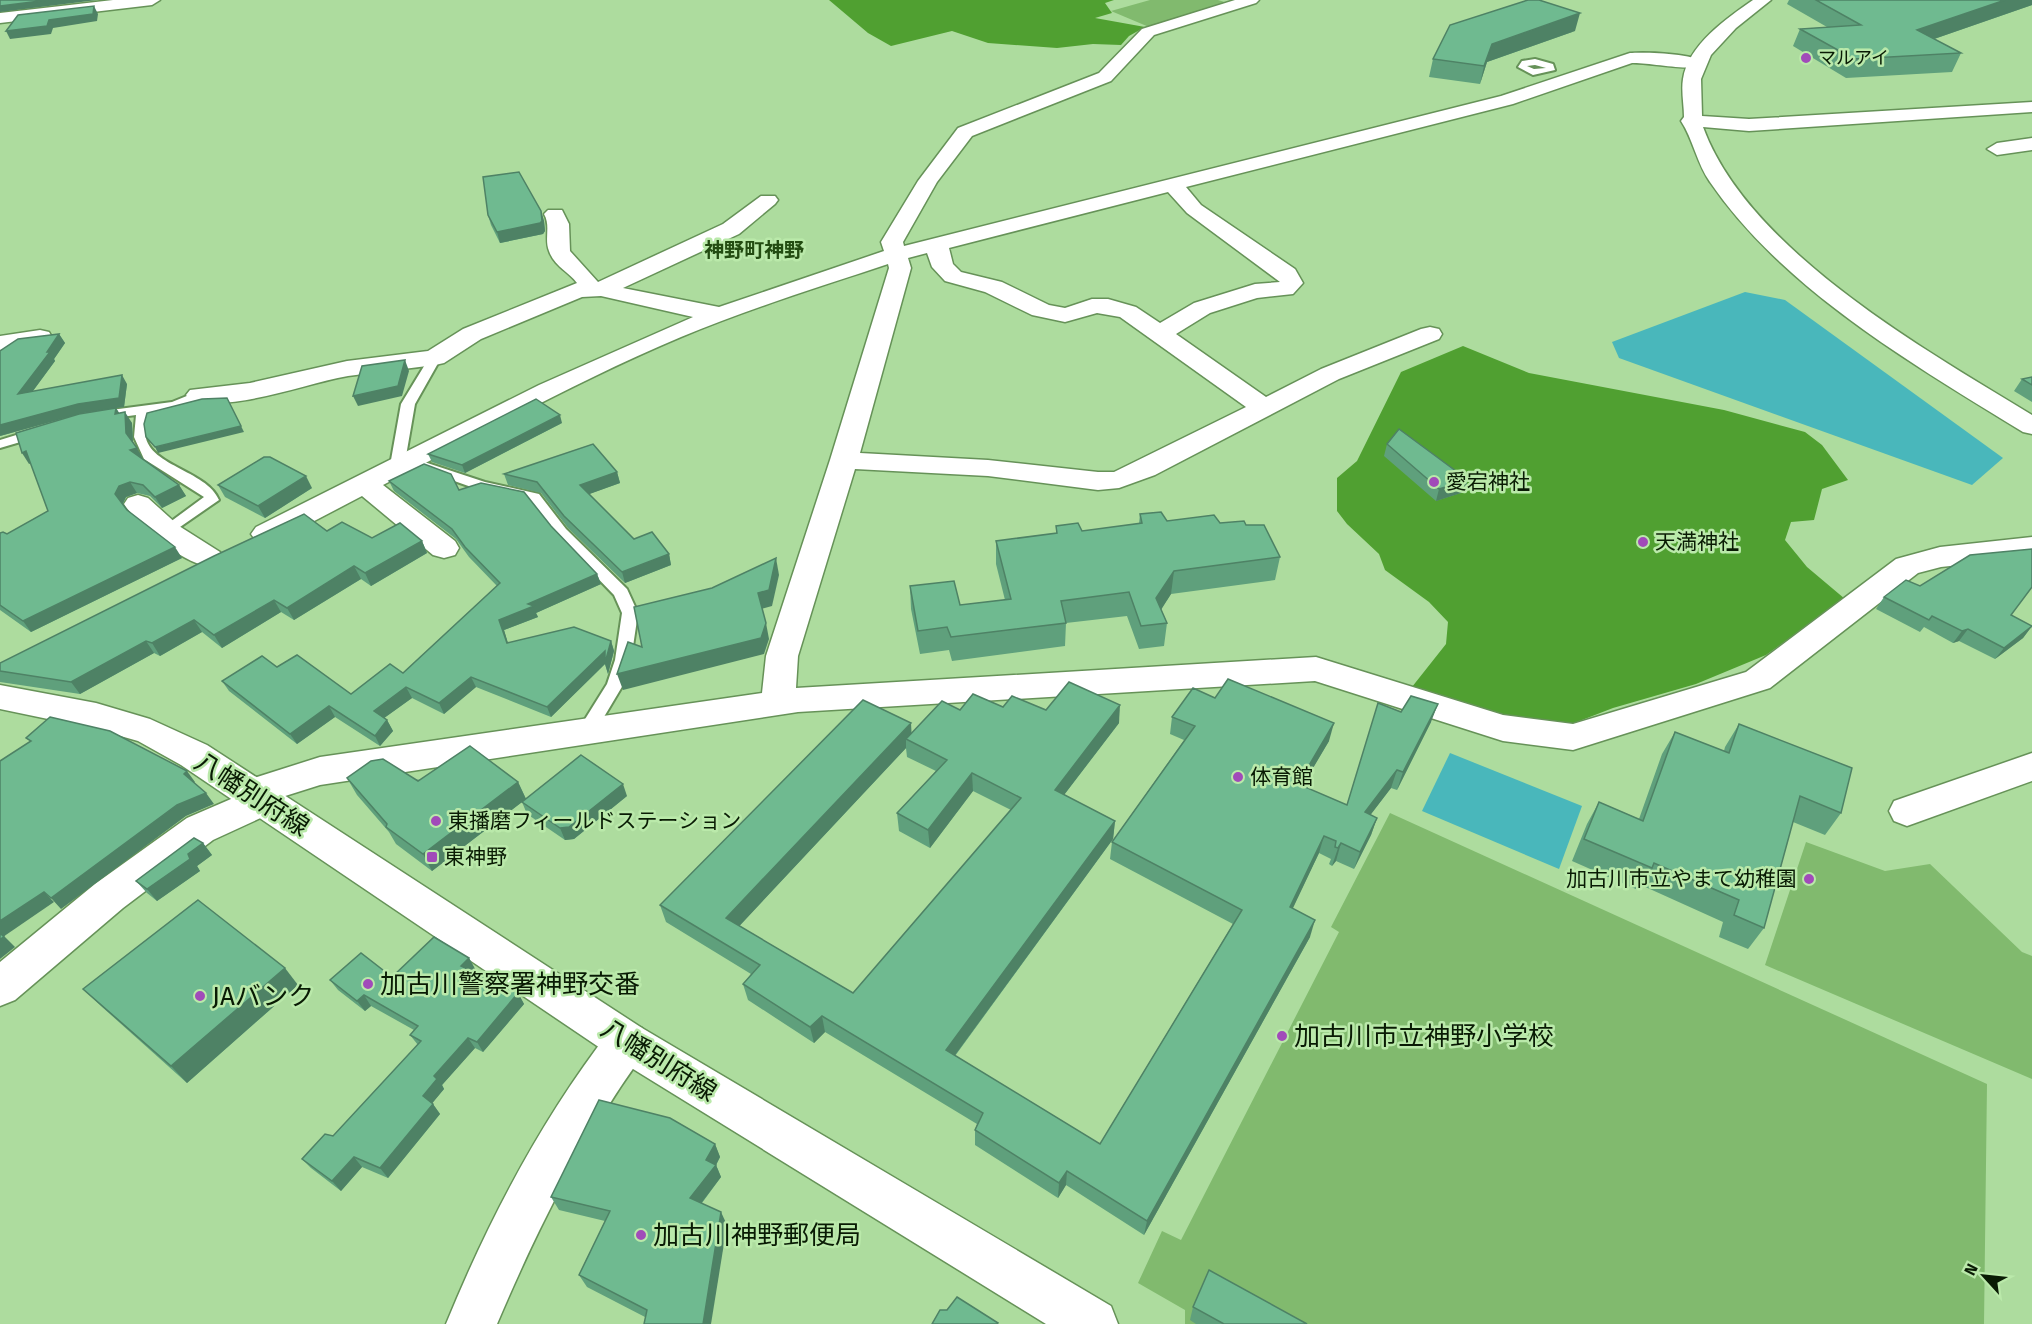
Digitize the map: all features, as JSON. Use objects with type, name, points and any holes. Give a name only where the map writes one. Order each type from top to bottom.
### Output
[{"type":"street","points":[[0,18],[103,3],[152,0]]},
{"type":"street","points":[[778,702],[782,656],[844,460],[900,268],[894,255],[892,242],[928,181],[965,132],[1105,77],[1148,32],[1251,0]]},
{"type":"street","points":[[1762,0],[1735,20],[1714,40],[1697,64],[1689,92],[1690,121],[1707,161],[1761,230],[1797,265],[1895,340],[2032,426]]},
{"type":"street","points":[[176,576],[290,523],[407,460],[558,385],[719,314],[894,255],[1507,100],[1622,60],[1642,57],[1697,64]]},
{"type":"street","points":[[1690,121],[1749,125],[2032,107]]},
{"type":"street","points":[[1997,150],[2032,144]]},
{"type":"street","points":[[1160,334],[1202,308],[1255,291],[1285,290],[1292,282],[1287,274],[1194,209],[1172,183]]},
{"type":"street","points":[[595,289],[730,229],[768,200]]},
{"type":"street","points":[[555,214],[559,220],[558,245],[562,256],[587,278],[595,289]]},
{"type":"street","points":[[938,244],[938,256],[945,270],[960,279],[996,288],[1015,299],[1060,315],[1075,314],[1088,308],[1104,306],[1128,312],[1265,408]]},
{"type":"street","points":[[199,395],[250,391],[347,369],[435,358],[472,334],[543,302],[578,290],[595,289],[650,302],[719,314]]},
{"type":"street","points":[[844,460],[988,468],[1098,482],[1119,480],[1330,374],[1419,345]]},
{"type":"street","points":[[364,483],[444,548]]},
{"type":"street","points":[[138,504],[167,531],[209,559]]},
{"type":"street","points":[[0,987],[109,896],[200,829],[260,796],[320,771],[778,702],[1316,669],[1503,728],[1573,737],[1758,680],[1907,566],[1940,557],[2032,547]]},
{"type":"street","name":"八幡別府線","points":[[0,697],[96,716],[150,732],[194,755],[260,796],[403,895],[627,1042],[1093,1324]]},
{"type":"street","points":[[1907,811],[2032,767]]},
{"type":"street","points":[[471,1324],[504,1251],[562,1135],[592,1087],[627,1042]]},
{"type":"lane","points":[[1548,67],[1572,79]]},
{"type":"lane","points":[[0,358],[15,347],[19,340]]},
{"type":"lane","points":[[435,358],[408,404],[398,460],[407,460],[482,486],[534,496],[561,532],[621,593],[630,613],[623,660],[615,685],[586,732]]},
{"type":"lane","points":[[80,421],[111,413],[144,412],[191,400],[199,395]]},
{"type":"lane","points":[[144,412],[140,417],[141,442],[153,461],[185,477],[210,495],[212,500],[167,531]]},
{"type":"lane","points":[[0,444],[49,430]]},
{"type":"green space","points":[[829,0],[1114,0],[1105,3],[1112,13],[1095,18],[1145,27],[1129,36],[1121,45],[1093,44],[1057,48],[988,43],[952,31],[891,46],[868,33]]},
{"type":"green space","points":[[1150,0],[1218,0],[1231,4],[1149,27],[1111,11]]},
{"type":"green space","points":[[1463,346],[1529,373],[1724,410],[1805,432],[1822,445],[1848,480],[1822,489],[1814,520],[1791,522],[1785,540],[1807,567],[1845,599],[1766,655],[1696,684],[1613,708],[1551,732],[1408,692],[1446,644],[1448,622],[1429,602],[1385,570],[1379,554],[1347,524],[1337,511],[1337,478],[1357,461],[1401,372]]},
{"type":"green space","points":[[1390,813],[1987,1084],[1984,1324],[1185,1324],[1185,1310],[1138,1283],[1162,1231],[1181,1240],[1339,932],[1331,927]]},
{"type":"green space","points":[[1806,842],[1885,871],[1930,864],[2022,952],[2032,956],[2032,1079],[1765,965]]},
{"type":"water","points":[[1745,292],[1785,300],[2003,458],[1972,485],[1619,358],[1612,342]]},
{"type":"water","points":[[1450,753],[1582,806],[1559,869],[1422,811]]},
{"type":"building","points":[[0,0],[48,0],[0,6]]},
{"type":"building","points":[[1528,0],[1539,0],[1580,13],[1492,44],[1484,66],[1433,59],[1450,25]]},
{"type":"building","points":[[1816,0],[2005,0],[1917,30],[1961,53],[1854,59],[1800,29],[1861,25]]},
{"type":"building","points":[[94,6],[93,14],[49,20],[47,26],[6,31],[18,15]]},
{"type":"building","points":[[519,172],[541,211],[542,221],[497,232],[488,215],[483,177]]},
{"type":"building","points":[[59,334],[47,352],[50,352],[18,394],[122,375],[119,398],[78,404],[0,425],[0,351],[18,339]]},
{"type":"building","points":[[405,360],[398,386],[353,396],[362,366]]},
{"type":"building","points":[[2032,377],[2032,385],[2022,379]]},
{"type":"building","points":[[227,398],[241,426],[155,447],[146,437],[144,424],[147,413],[202,399]]},
{"type":"building","points":[[536,399],[560,415],[462,465],[428,454]]},
{"type":"building","points":[[116,408],[115,414],[125,412],[126,433],[137,448],[130,450],[179,485],[155,497],[143,485],[130,482],[119,486],[115,494],[127,510],[175,547],[23,621],[0,605],[0,533],[7,534],[48,511],[26,451],[22,453],[16,433],[79,414]]},
{"type":"building","points":[[1399,429],[1468,480],[1439,489],[1387,444]]},
{"type":"building","points":[[593,444],[617,472],[580,485],[634,539],[652,532],[669,554],[622,572],[564,516],[537,482],[504,474]]},
{"type":"building","points":[[264,457],[270,457],[306,476],[258,506],[218,485]]},
{"type":"building","points":[[424,464],[451,474],[459,490],[481,483],[524,492],[551,526],[597,574],[528,604],[534,606],[499,620],[507,643],[574,627],[611,641],[605,663],[605,651],[547,707],[471,677],[439,703],[406,687],[374,711],[387,720],[375,736],[329,706],[290,734],[222,681],[262,656],[277,667],[297,655],[351,694],[390,664],[403,673],[500,583],[465,547],[452,529],[389,481]]},
{"type":"building","points":[[1161,512],[1167,521],[1214,515],[1220,523],[1244,521],[1246,525],[1264,525],[1280,557],[1174,571],[1156,598],[1167,623],[1141,626],[1129,592],[1061,601],[1066,623],[951,637],[947,627],[918,631],[910,586],[954,581],[960,605],[1011,599],[996,541],[1057,533],[1056,526],[1078,523],[1082,531],[1142,523],[1140,514]]},
{"type":"building","points":[[304,514],[327,531],[342,522],[372,538],[400,523],[422,541],[365,573],[354,566],[287,608],[274,600],[214,635],[194,620],[152,643],[146,641],[71,682],[0,671],[0,663],[214,556]]},
{"type":"building","points":[[2032,549],[2032,587],[2011,615],[2032,626],[2004,648],[1968,629],[1962,631],[1932,616],[1929,620],[1884,597],[1906,580],[1920,586],[1970,555]]},
{"type":"building","points":[[776,558],[769,590],[758,593],[766,623],[761,638],[617,674],[628,642],[642,647],[634,607],[712,588]]},
{"type":"building","points":[[1228,679],[1334,723],[1298,784],[1347,805],[1378,703],[1401,712],[1411,696],[1438,704],[1403,772],[1397,770],[1365,812],[1377,818],[1360,852],[1341,843],[1338,848],[1335,847],[1336,841],[1324,836],[1290,907],[1315,920],[1147,1221],[1067,1171],[1059,1183],[975,1130],[983,1113],[822,1016],[810,1027],[743,984],[760,965],[660,905],[863,700],[911,723],[726,918],[853,993],[1021,798],[972,773],[928,830],[897,813],[947,760],[906,739],[942,701],[960,710],[973,694],[1003,707],[1012,696],[1046,710],[1069,682],[1120,705],[1055,790],[1115,821],[946,1050],[1100,1144],[1242,910],[1112,842],[1195,726],[1172,717],[1193,688],[1215,698]]},
{"type":"building","points":[[50,717],[110,731],[187,771],[184,774],[206,793],[177,805],[51,898],[44,892],[0,921],[0,761],[31,741],[26,738]]},
{"type":"building","points":[[1739,724],[1852,768],[1841,813],[1800,796],[1764,928],[1734,915],[1739,900],[1654,863],[1652,868],[1584,839],[1599,802],[1643,821],[1675,732],[1729,753]]},
{"type":"building","points":[[470,746],[518,782],[423,854],[386,827],[387,824],[347,778],[371,761],[383,759],[418,781]]},
{"type":"building","points":[[581,755],[623,784],[569,827],[560,828],[522,802]]},
{"type":"building","points":[[194,838],[203,843],[188,854],[190,859],[147,889],[136,881]]},
{"type":"building","name":"JAバンク","points":[[198,900],[285,968],[171,1066],[83,989]]},
{"type":"building","points":[[434,937],[469,958],[461,966],[518,993],[477,1042],[468,1038],[434,1076],[437,1079],[423,1096],[433,1104],[380,1168],[354,1157],[332,1181],[302,1159],[325,1134],[333,1136],[421,1041],[410,1035],[418,1026],[364,995],[357,1001],[330,980],[361,953],[392,977]]},
{"type":"building","points":[[599,1100],[670,1118],[715,1144],[706,1160],[716,1165],[690,1198],[721,1212],[703,1324],[644,1324],[647,1310],[579,1275],[610,1211],[551,1197]]},
{"type":"building","points":[[1209,1270],[1307,1324],[1224,1324],[1193,1307]]},
{"type":"building","points":[[957,1297],[998,1323],[932,1324],[940,1310],[947,1310]]},
{"type":"place","name":"マルアイ","points":[[1806,58]]},
{"type":"place","name":"愛宕神社","points":[[1434,482]]},
{"type":"place","name":"天満神社","points":[[1643,542]]},
{"type":"place","name":"体育館","points":[[1238,777]]},
{"type":"place","name":"東播磨フィールドステーション","points":[[436,821]]},
{"type":"place","name":"東神野","points":[[432,857]]},
{"type":"place","name":"加古川市立やまて幼稚園","points":[[1809,879]]},
{"type":"place","name":"加古川警察署神野交番","points":[[368,984]]},
{"type":"place","name":"JAバンク","points":[[200,996]]},
{"type":"place","name":"加古川市立神野小学校","points":[[1282,1036]]},
{"type":"place","name":"加古川神野郵便局","points":[[641,1235]]},
{"type":"district","name":"神野町神野","points":[[754,250]]}]
